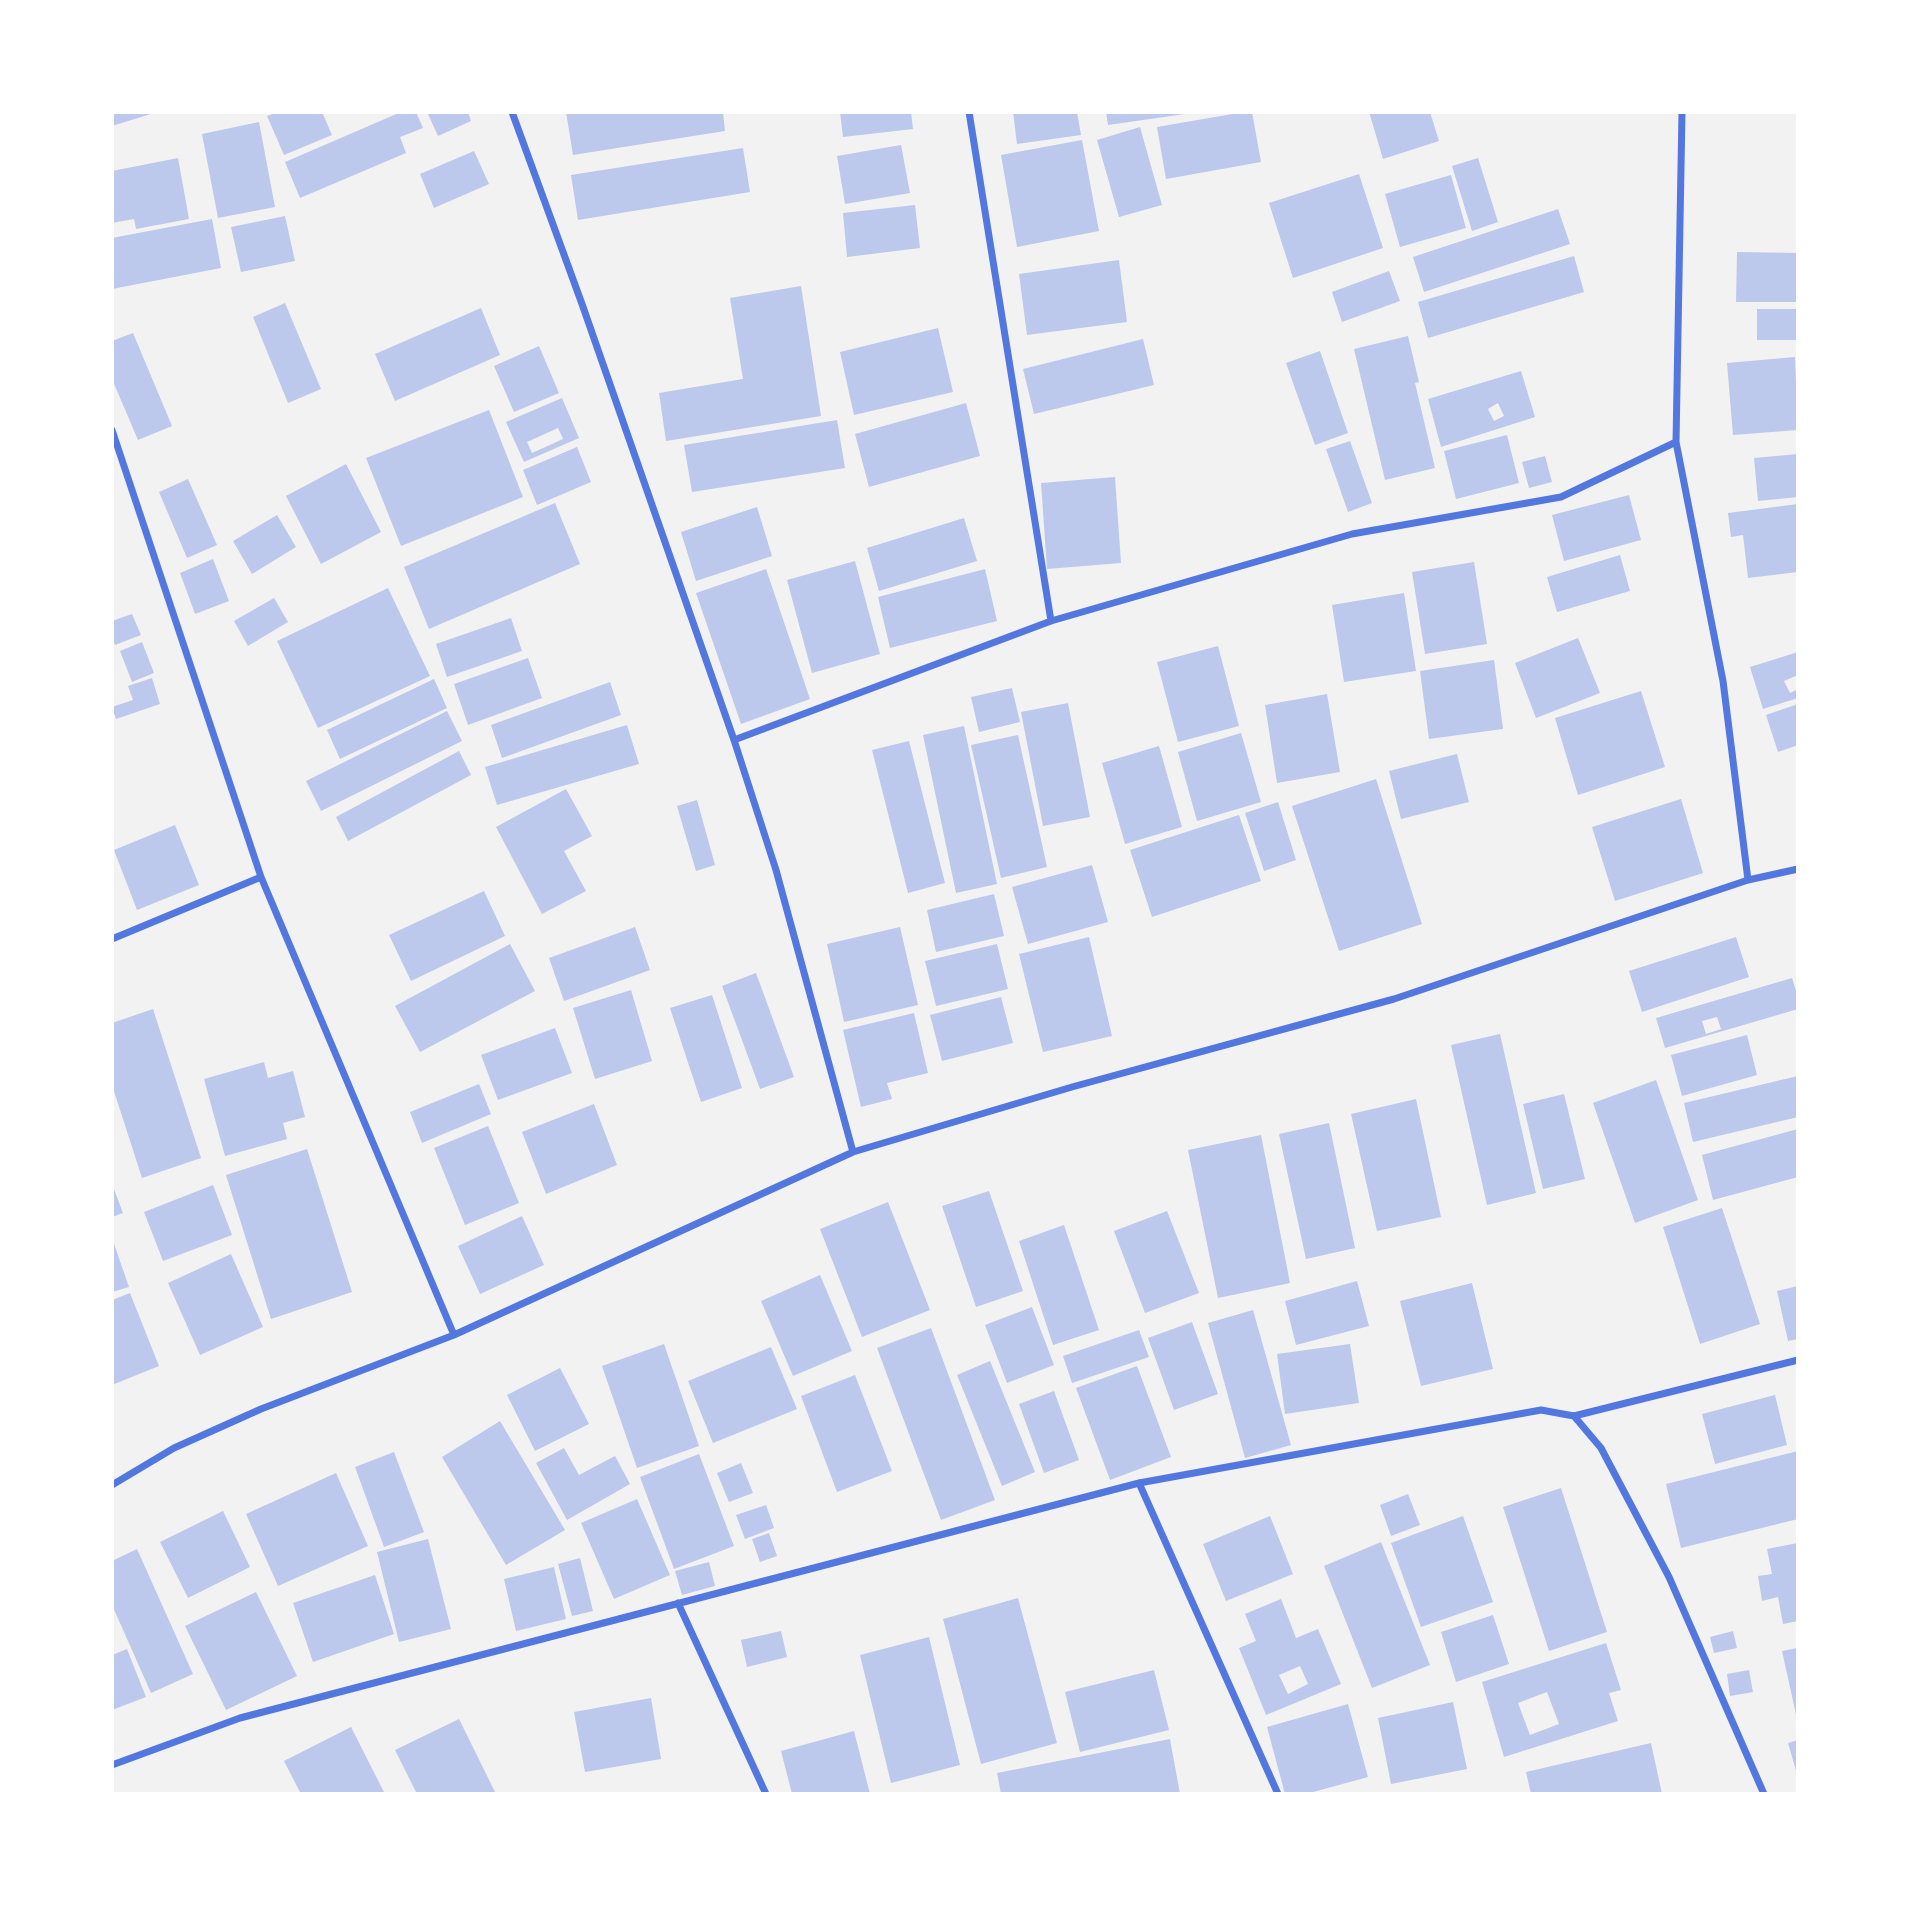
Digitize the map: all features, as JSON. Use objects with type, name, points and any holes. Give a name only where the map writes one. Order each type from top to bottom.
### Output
[{"type":"street","points":[[512,112],[587,317],[734,740],[776,870],[853,1152]]},
{"type":"street","points":[[969,112],[1052,621]]},
{"type":"street","points":[[1682,112],[1683,174],[1676,442],[1723,681],[1748,880]]},
{"type":"street","points":[[112,430],[261,877],[454,1335]]},
{"type":"street","points":[[734,740],[1052,621],[1352,534],[1561,496],[1676,442]]},
{"type":"street","points":[[112,1485],[174,1448],[261,1409],[454,1335],[853,1152],[1072,1087],[1394,999],[1748,880],[1798,869]]},
{"type":"street","points":[[112,939],[261,877]]},
{"type":"street","points":[[112,1765],[240,1718],[1139,1483],[1541,1410],[1574,1416],[1798,1360]]},
{"type":"street","points":[[1574,1416],[1601,1448],[1669,1577],[1764,1794]]},
{"type":"street","points":[[1139,1483],[1278,1794]]},
{"type":"street","points":[[678,1604],[766,1794]]},
{"type":"building","points":[[112,112],[154,112],[154,113],[112,126]]},
{"type":"building","points":[[278,112],[322,112],[332,135],[284,155],[267,116]]},
{"type":"building","points":[[401,112],[416,112],[423,128],[400,137],[406,153],[300,198],[285,162]]},
{"type":"building","points":[[427,112],[468,112],[471,121],[438,136]]},
{"type":"building","points":[[566,112],[723,112],[725,131],[573,155]]},
{"type":"building","points":[[840,112],[911,112],[913,129],[843,137]]},
{"type":"building","points":[[1013,112],[1077,112],[1081,135],[1017,144]]},
{"type":"building","points":[[1106,112],[1184,112],[1185,114],[1108,125]]},
{"type":"building","points":[[1252,112],[1261,162],[1166,179],[1157,127]]},
{"type":"building","points":[[1369,112],[1430,112],[1439,141],[1383,159]]},
{"type":"building","points":[[259,122],[275,207],[218,218],[202,134]]},
{"type":"building","points":[[1140,127],[1162,205],[1119,217],[1097,140]]},
{"type":"building","points":[[1082,140],[1099,231],[1017,247],[1001,155]]},
{"type":"building","points":[[901,145],[910,193],[845,204],[837,156]]},
{"type":"building","points":[[743,148],[750,192],[578,220],[571,175]]},
{"type":"building","points":[[474,151],[489,184],[434,208],[420,174]]},
{"type":"building","points":[[178,158],[189,219],[136,229],[134,219],[112,223],[112,171]]},
{"type":"building","points":[[1478,158],[1498,222],[1472,231],[1452,166]]},
{"type":"building","points":[[1359,174],[1383,248],[1293,278],[1269,203]]},
{"type":"building","points":[[1451,175],[1466,228],[1400,247],[1385,194]]},
{"type":"building","points":[[915,205],[920,248],[847,257],[843,213]]},
{"type":"building","points":[[1558,209],[1570,244],[1424,292],[1413,257]]},
{"type":"building","points":[[285,216],[295,261],[241,272],[231,227]]},
{"type":"building","points":[[212,219],[221,268],[112,289],[112,238]]},
{"type":"building","points":[[1737,252],[1798,253],[1798,302],[1736,302]]},
{"type":"building","points":[[1574,256],[1584,292],[1428,338],[1418,302]]},
{"type":"building","points":[[1119,260],[1127,322],[1027,335],[1019,274]]},
{"type":"building","points":[[1389,271],[1400,301],[1342,322],[1332,292]]},
{"type":"building","points":[[801,286],[821,416],[666,441],[659,393],[743,379],[730,298]]},
{"type":"building","points":[[285,303],[321,389],[288,403],[253,317]]},
{"type":"building","points":[[481,308],[500,355],[395,401],[375,354]]},
{"type":"building","points":[[1757,309],[1798,309],[1798,340],[1757,340]]},
{"type":"building","points":[[938,328],[953,392],[854,415],[840,352]]},
{"type":"building","points":[[133,333],[172,426],[138,440],[112,379],[112,341]]},
{"type":"building","points":[[1408,336],[1419,382],[1415,383],[1435,468],[1385,480],[1354,349]]},
{"type":"building","points":[[1143,339],[1154,385],[1034,414],[1023,369]]},
{"type":"building","points":[[539,346],[559,393],[514,412],[494,366]]},
{"type":"building","points":[[1320,351],[1348,433],[1315,445],[1286,363]]},
{"type":"building","points":[[1795,357],[1798,430],[1733,435],[1727,363]]},
{"type":"building","points":[[1521,371],[1535,417],[1441,447],[1428,399]],"holes":[[[1498,403],[1504,416],[1494,421],[1488,409]]]},
{"type":"building","points":[[562,398],[579,438],[524,462],[506,422]],"holes":[[[558,428],[563,439],[532,453],[527,442]]]},
{"type":"building","points":[[966,403],[980,456],[869,487],[855,434]]},
{"type":"building","points":[[489,410],[523,497],[401,546],[366,458]]},
{"type":"building","points":[[837,420],[845,468],[692,492],[684,445]]},
{"type":"building","points":[[1507,435],[1519,483],[1456,499],[1444,451]]},
{"type":"building","points":[[1350,441],[1372,503],[1348,512],[1326,449]]},
{"type":"building","points":[[577,447],[591,482],[537,505],[523,470]]},
{"type":"building","points":[[1798,454],[1798,497],[1758,501],[1754,458]]},
{"type":"building","points":[[1545,456],[1552,482],[1529,488],[1522,462]]},
{"type":"building","points":[[346,464],[381,532],[321,564],[286,496]]},
{"type":"building","points":[[1115,477],[1121,563],[1047,569],[1041,483]]},
{"type":"building","points":[[188,479],[217,545],[187,558],[159,492]]},
{"type":"building","points":[[1629,495],[1641,540],[1564,561],[1552,515]]},
{"type":"building","points":[[555,503],[580,564],[429,629],[404,567]]},
{"type":"building","points":[[1798,504],[1798,572],[1748,578],[1743,535],[1731,537],[1728,513]]},
{"type":"building","points":[[757,507],[772,556],[696,581],[681,532]]},
{"type":"building","points":[[277,515],[296,547],[252,574],[233,541]]},
{"type":"building","points":[[964,518],[977,561],[879,591],[867,548]]},
{"type":"building","points":[[1620,555],[1630,591],[1557,612],[1547,577]]},
{"type":"building","points":[[213,559],[229,601],[195,614],[180,573]]},
{"type":"building","points":[[855,561],[880,654],[812,673],[787,580]]},
{"type":"building","points":[[1474,562],[1487,644],[1425,654],[1412,572]]},
{"type":"building","points":[[766,569],[810,699],[741,724],[696,593]]},
{"type":"building","points":[[985,569],[997,621],[890,648],[878,597]]},
{"type":"building","points":[[388,588],[430,676],[318,728],[277,641]]},
{"type":"building","points":[[1404,593],[1416,671],[1344,682],[1332,605]]},
{"type":"building","points":[[274,598],[288,622],[248,646],[234,621]]},
{"type":"building","points":[[132,614],[141,635],[115,645],[112,621]]},
{"type":"building","points":[[511,618],[522,651],[447,677],[436,644]]},
{"type":"building","points":[[1578,638],[1600,693],[1536,718],[1515,663]]},
{"type":"building","points":[[142,642],[154,673],[132,682],[120,651]]},
{"type":"building","points":[[1218,646],[1239,726],[1178,742],[1157,662]]},
{"type":"building","points":[[1798,652],[1798,675],[1784,681],[1790,693],[1798,689],[1798,698],[1763,709],[1750,667]]},
{"type":"building","points":[[528,658],[542,698],[468,725],[454,684]]},
{"type":"building","points":[[1494,660],[1503,729],[1429,739],[1420,671]]},
{"type":"building","points":[[152,678],[160,704],[116,719],[112,707],[133,700],[128,686]]},
{"type":"building","points":[[434,679],[447,708],[340,759],[327,730]]},
{"type":"building","points":[[610,682],[621,715],[502,758],[491,725]]},
{"type":"building","points":[[1012,688],[1020,722],[979,732],[971,697]]},
{"type":"building","points":[[1641,691],[1665,767],[1578,795],[1555,718]]},
{"type":"building","points":[[1327,694],[1340,772],[1277,783],[1265,705]]},
{"type":"building","points":[[1068,703],[1090,817],[1043,826],[1021,712]]},
{"type":"building","points":[[1798,704],[1798,745],[1778,752],[1766,715]]},
{"type":"building","points":[[447,711],[462,741],[321,811],[306,781]]},
{"type":"building","points":[[627,725],[639,764],[497,805],[485,767]]},
{"type":"building","points":[[964,726],[997,884],[956,893],[923,735]]},
{"type":"building","points":[[1241,733],[1261,802],[1197,821],[1178,752]]},
{"type":"building","points":[[1018,735],[1047,867],[1001,878],[971,745]]},
{"type":"building","points":[[909,741],[945,883],[908,893],[872,750]]},
{"type":"building","points":[[1159,746],[1182,827],[1125,844],[1102,763]]},
{"type":"building","points":[[459,751],[471,775],[348,841],[336,817]]},
{"type":"building","points":[[1457,754],[1469,802],[1401,819],[1389,771]]},
{"type":"building","points":[[1376,779],[1422,924],[1339,951],[1292,806]]},
{"type":"building","points":[[566,789],[592,836],[564,851],[586,891],[542,914],[496,827]]},
{"type":"building","points":[[1681,799],[1703,873],[1615,901],[1592,827]]},
{"type":"building","points":[[697,800],[715,865],[696,871],[677,806]]},
{"type":"building","points":[[1278,802],[1296,860],[1264,871],[1245,813]]},
{"type":"building","points":[[1239,815],[1261,881],[1152,917],[1130,850]]},
{"type":"building","points":[[175,825],[199,885],[137,910],[114,850]]},
{"type":"building","points":[[1092,865],[1108,922],[1028,944],[1012,887]]},
{"type":"building","points":[[484,891],[505,936],[411,981],[389,935]]},
{"type":"building","points":[[994,894],[1004,936],[936,952],[927,910]]},
{"type":"building","points":[[635,927],[650,970],[564,1001],[549,958]]},
{"type":"building","points":[[900,927],[918,1005],[844,1022],[827,944]]},
{"type":"building","points":[[1089,937],[1112,1036],[1043,1052],[1019,954]]},
{"type":"building","points":[[1736,937],[1749,977],[1642,1012],[1629,971]]},
{"type":"building","points":[[510,944],[535,991],[420,1052],[395,1006]]},
{"type":"building","points":[[997,944],[1008,989],[936,1006],[925,961]]},
{"type":"building","points":[[756,973],[794,1077],[760,1089],[722,986]]},
{"type":"building","points":[[1792,978],[1798,997],[1798,1009],[1665,1048],[1656,1018]],"holes":[[[1717,1017],[1721,1029],[1706,1034],[1702,1021]]]},
{"type":"building","points":[[631,990],[652,1061],[595,1079],[573,1008]]},
{"type":"building","points":[[712,995],[742,1088],[701,1102],[670,1008]]},
{"type":"building","points":[[1001,997],[1013,1043],[942,1061],[930,1015]]},
{"type":"building","points":[[153,1009],[201,1158],[142,1178],[112,1085],[112,1023]]},
{"type":"building","points":[[914,1013],[928,1073],[887,1083],[892,1099],[861,1107],[843,1030]]},
{"type":"building","points":[[555,1028],[572,1073],[498,1100],[481,1055]]},
{"type":"building","points":[[1500,1034],[1536,1193],[1487,1205],[1451,1045]]},
{"type":"building","points":[[1747,1035],[1757,1075],[1682,1096],[1671,1055]]},
{"type":"building","points":[[264,1062],[268,1078],[293,1071],[305,1117],[283,1123],[287,1139],[225,1156],[204,1079]]},
{"type":"building","points":[[1798,1076],[1798,1117],[1693,1142],[1684,1103]]},
{"type":"building","points":[[1656,1080],[1698,1200],[1635,1223],[1593,1103]]},
{"type":"building","points":[[479,1084],[491,1114],[422,1143],[410,1112]]},
{"type":"building","points":[[1564,1094],[1585,1179],[1543,1189],[1523,1104]]},
{"type":"building","points":[[1416,1099],[1441,1217],[1377,1231],[1351,1114]]},
{"type":"building","points":[[594,1104],[617,1165],[546,1194],[522,1132]]},
{"type":"building","points":[[1329,1123],[1355,1248],[1306,1259],[1279,1134]]},
{"type":"building","points":[[488,1126],[519,1203],[465,1225],[434,1148]]},
{"type":"building","points":[[1798,1129],[1798,1177],[1713,1200],[1702,1155]]},
{"type":"building","points":[[1261,1135],[1290,1283],[1218,1298],[1188,1150]]},
{"type":"building","points":[[307,1149],[352,1292],[271,1319],[226,1175]]},
{"type":"building","points":[[112,1184],[123,1213],[112,1217]]},
{"type":"building","points":[[213,1185],[232,1235],[163,1261],[144,1212]]},
{"type":"building","points":[[989,1191],[1023,1291],[976,1307],[942,1206]]},
{"type":"building","points":[[888,1202],[930,1310],[862,1337],[820,1229]]},
{"type":"building","points":[[1722,1208],[1760,1324],[1700,1344],[1663,1227]]},
{"type":"building","points":[[1167,1211],[1199,1293],[1145,1313],[1114,1231]]},
{"type":"building","points":[[522,1216],[544,1265],[480,1294],[458,1246]]},
{"type":"building","points":[[1064,1225],[1099,1330],[1053,1345],[1019,1241]]},
{"type":"building","points":[[112,1238],[129,1287],[112,1292]]},
{"type":"building","points":[[231,1254],[263,1327],[200,1355],[168,1283]]},
{"type":"building","points":[[820,1275],[852,1351],[793,1376],[761,1301]]},
{"type":"building","points":[[1357,1281],[1369,1326],[1296,1345],[1285,1301]]},
{"type":"building","points":[[1472,1283],[1493,1369],[1421,1386],[1400,1301]]},
{"type":"building","points":[[1798,1286],[1798,1339],[1788,1341],[1777,1291]]},
{"type":"building","points":[[130,1293],[159,1366],[112,1385],[112,1300]]},
{"type":"building","points":[[1032,1307],[1054,1365],[1007,1383],[985,1325]]},
{"type":"building","points":[[1253,1310],[1291,1445],[1245,1458],[1208,1323]]},
{"type":"building","points":[[1192,1322],[1218,1394],[1174,1410],[1148,1338]]},
{"type":"building","points":[[931,1328],[995,1500],[941,1520],[877,1348]]},
{"type":"building","points":[[1139,1330],[1149,1357],[1072,1383],[1063,1356]]},
{"type":"building","points":[[664,1344],[699,1446],[637,1468],[602,1366]]},
{"type":"building","points":[[1350,1344],[1359,1403],[1285,1414],[1277,1354]]},
{"type":"building","points":[[771,1347],[797,1409],[713,1443],[688,1381]]},
{"type":"building","points":[[990,1361],[1035,1472],[1002,1486],[957,1375]]},
{"type":"building","points":[[1137,1366],[1171,1457],[1110,1480],[1076,1388]]},
{"type":"building","points":[[560,1368],[589,1424],[535,1451],[507,1395]]},
{"type":"building","points":[[855,1375],[892,1471],[837,1492],[801,1396]]},
{"type":"building","points":[[1054,1391],[1079,1460],[1044,1473],[1019,1404]]},
{"type":"building","points":[[1775,1395],[1787,1445],[1715,1464],[1702,1414]]},
{"type":"building","points":[[500,1421],[565,1530],[506,1565],[442,1457]]},
{"type":"building","points":[[564,1448],[579,1475],[615,1456],[630,1484],[567,1520],[536,1463]]},
{"type":"building","points":[[1798,1451],[1798,1519],[1681,1548],[1666,1484]]},
{"type":"building","points":[[394,1452],[424,1532],[384,1547],[355,1467]]},
{"type":"building","points":[[699,1454],[734,1546],[674,1569],[640,1477]]},
{"type":"building","points":[[741,1463],[753,1493],[729,1502],[717,1473]]},
{"type":"building","points":[[336,1473],[368,1546],[278,1586],[246,1514]]},
{"type":"building","points":[[1561,1488],[1607,1632],[1549,1651],[1503,1507]]},
{"type":"building","points":[[1408,1494],[1420,1525],[1391,1536],[1380,1505]]},
{"type":"building","points":[[637,1499],[670,1575],[614,1599],[581,1523]]},
{"type":"building","points":[[766,1505],[774,1528],[745,1539],[736,1515]]},
{"type":"building","points":[[223,1511],[250,1567],[188,1598],[160,1542]]},
{"type":"building","points":[[1270,1516],[1293,1574],[1226,1601],[1203,1544]]},
{"type":"building","points":[[1463,1516],[1493,1602],[1421,1627],[1391,1543]]},
{"type":"building","points":[[769,1533],[777,1556],[760,1562],[752,1539]]},
{"type":"building","points":[[428,1539],[451,1629],[399,1642],[377,1552]]},
{"type":"building","points":[[1381,1542],[1430,1665],[1372,1688],[1324,1566]]},
{"type":"building","points":[[1798,1543],[1798,1621],[1783,1624],[1778,1597],[1762,1601],[1758,1576],[1772,1574],[1767,1549]]},
{"type":"building","points":[[137,1549],[193,1674],[151,1693],[112,1605],[112,1561]]},
{"type":"building","points":[[580,1558],[593,1611],[572,1616],[558,1564]]},
{"type":"building","points":[[709,1562],[715,1586],[682,1595],[675,1571]]},
{"type":"building","points":[[554,1567],[566,1619],[516,1631],[504,1579]]},
{"type":"building","points":[[375,1575],[394,1634],[313,1662],[293,1603]]},
{"type":"building","points":[[256,1592],[297,1676],[226,1710],[185,1626]]},
{"type":"building","points":[[1018,1598],[1057,1743],[981,1764],[943,1619]]},
{"type":"building","points":[[1281,1599],[1296,1638],[1318,1629],[1341,1684],[1266,1715],[1239,1648],[1256,1641],[1245,1614]],"holes":[[[1300,1666],[1308,1684],[1288,1694],[1279,1675]]]},
{"type":"building","points":[[1493,1615],[1509,1664],[1456,1682],[1441,1632]]},
{"type":"building","points":[[781,1631],[787,1657],[747,1667],[741,1640]]},
{"type":"building","points":[[1733,1631],[1737,1648],[1714,1653],[1710,1637]]},
{"type":"building","points":[[929,1637],[960,1765],[891,1783],[860,1655]]},
{"type":"building","points":[[1606,1643],[1621,1690],[1609,1693],[1618,1721],[1504,1757],[1482,1682]],"holes":[[[1547,1692],[1559,1724],[1530,1735],[1518,1703]]]},
{"type":"building","points":[[1798,1648],[1798,1719],[1797,1719],[1782,1651]]},
{"type":"building","points":[[127,1649],[146,1697],[112,1710],[112,1655]]},
{"type":"building","points":[[1154,1670],[1169,1730],[1080,1752],[1065,1692]]},
{"type":"building","points":[[1749,1670],[1753,1692],[1730,1696],[1727,1674]]},
{"type":"building","points":[[651,1698],[661,1759],[585,1772],[574,1712]]},
{"type":"building","points":[[1453,1702],[1467,1769],[1391,1784],[1378,1718]]},
{"type":"building","points":[[1348,1704],[1368,1777],[1306,1794],[1285,1794],[1267,1727]]},
{"type":"building","points":[[459,1719],[496,1794],[417,1794],[395,1750]]},
{"type":"building","points":[[351,1727],[385,1794],[301,1794],[284,1761]]},
{"type":"building","points":[[854,1731],[870,1794],[792,1794],[781,1751]]},
{"type":"building","points":[[1170,1739],[1180,1794],[1001,1794],[997,1773]]},
{"type":"building","points":[[1798,1740],[1798,1774],[1797,1774],[1788,1743]]},
{"type":"building","points":[[1651,1743],[1662,1794],[1531,1794],[1526,1772]]}]
